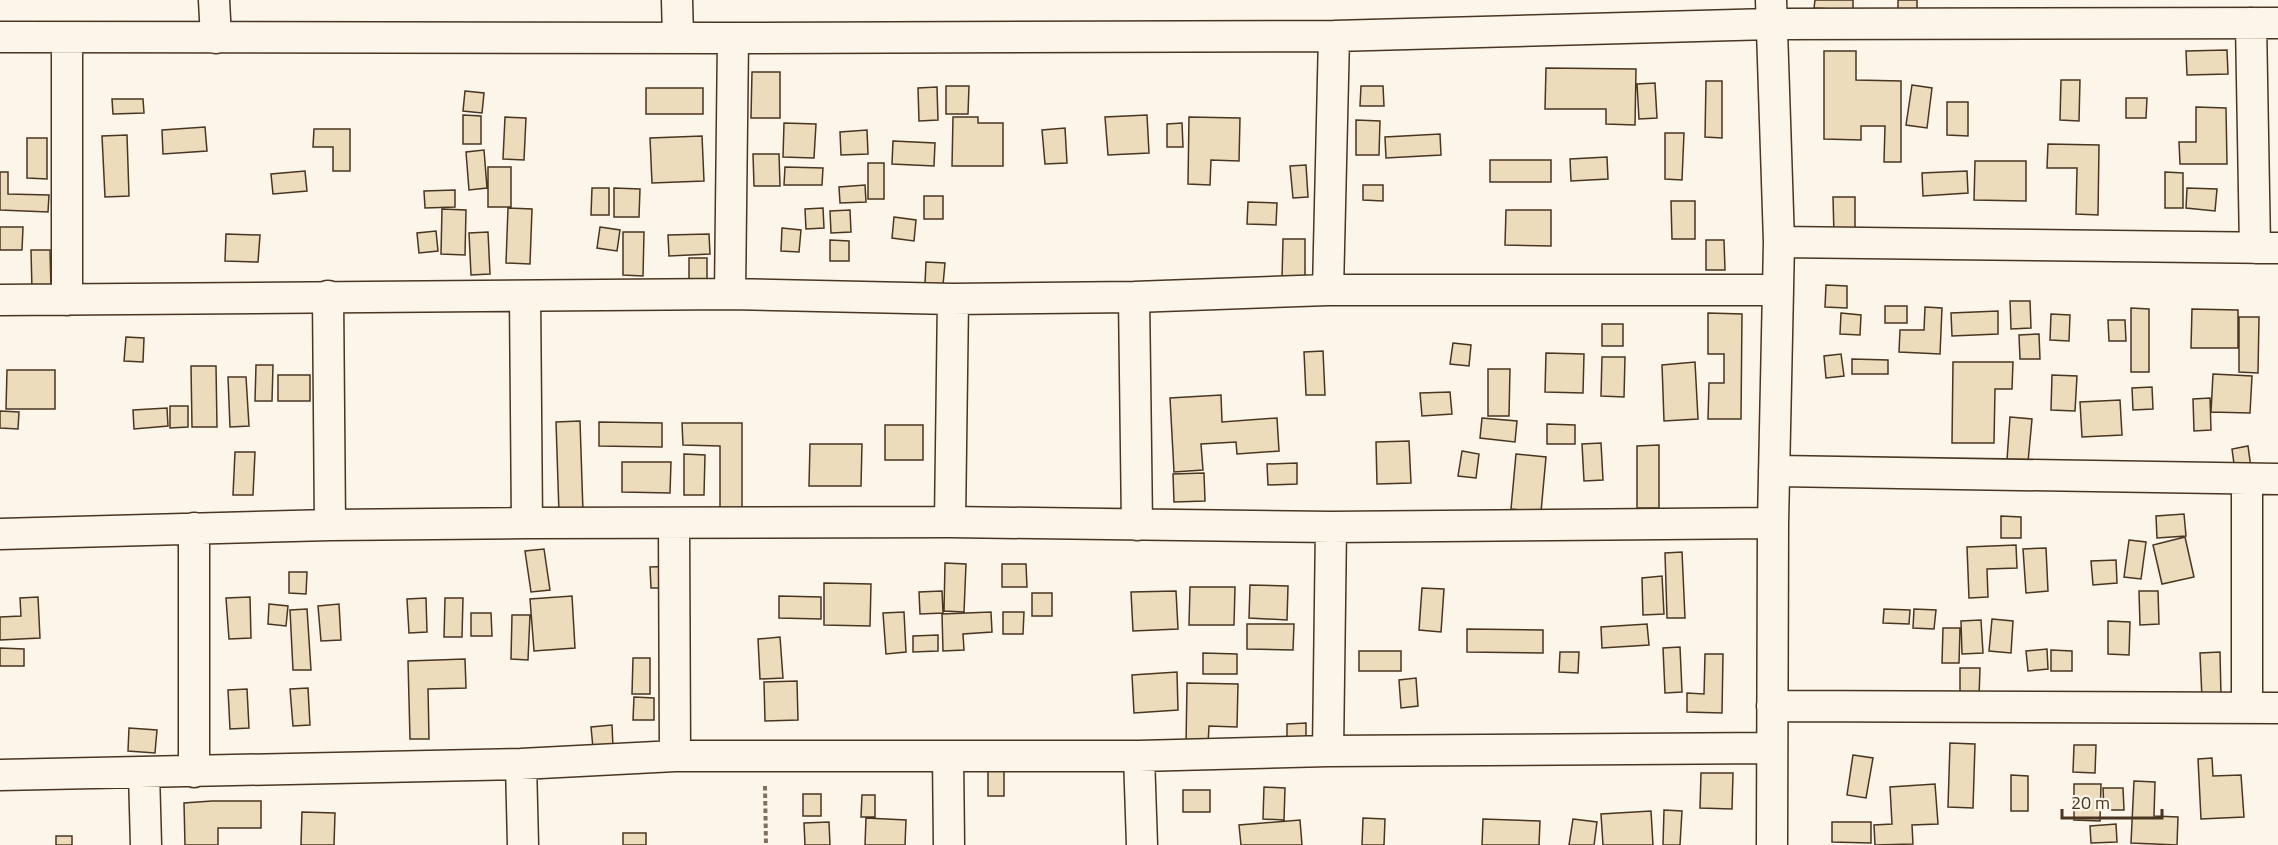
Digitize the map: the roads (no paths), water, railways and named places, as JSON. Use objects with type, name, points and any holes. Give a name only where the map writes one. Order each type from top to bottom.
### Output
[{"type":"street","points":[[214,0],[216,38]]},
{"type":"street","points":[[677,0],[678,37]]},
{"type":"street","points":[[1771,12],[1779,242],[1773,523],[1772,845]]},
{"type":"street","points":[[0,37],[678,37],[733,39],[1334,36],[1771,12],[2265,23],[2266,248],[1779,242]]},
{"type":"street","points":[[1328,290],[1334,36]]},
{"type":"street","points":[[67,38],[67,300]]},
{"type":"street","points":[[730,294],[733,39]]},
{"type":"street","points":[[0,300],[730,294],[953,299],[1134,297],[1328,290],[1778,290]]},
{"type":"street","points":[[328,296],[330,525]]},
{"type":"street","points":[[525,296],[528,523]]},
{"type":"street","points":[[1134,297],[1137,525]]},
{"type":"street","points":[[950,522],[953,299]]},
{"type":"street","points":[[1774,471],[2278,479]]},
{"type":"street","points":[[2247,479],[2247,707]]},
{"type":"street","points":[[0,534],[330,525],[528,523],[950,522],[1331,527],[1773,523]]},
{"type":"street","points":[[674,524],[675,756]]},
{"type":"street","points":[[1328,751],[1331,527]]},
{"type":"street","points":[[194,528],[194,772]]},
{"type":"street","points":[[1772,706],[2278,708]]},
{"type":"street","points":[[0,775],[521,764],[675,756],[1139,756],[1328,751],[1771,748]]},
{"type":"street","points":[[948,756],[950,845]]},
{"type":"street","points":[[1139,756],[1142,845]]},
{"type":"street","points":[[521,764],[523,845]]},
{"type":"street","points":[[144,773],[146,845]]}]
